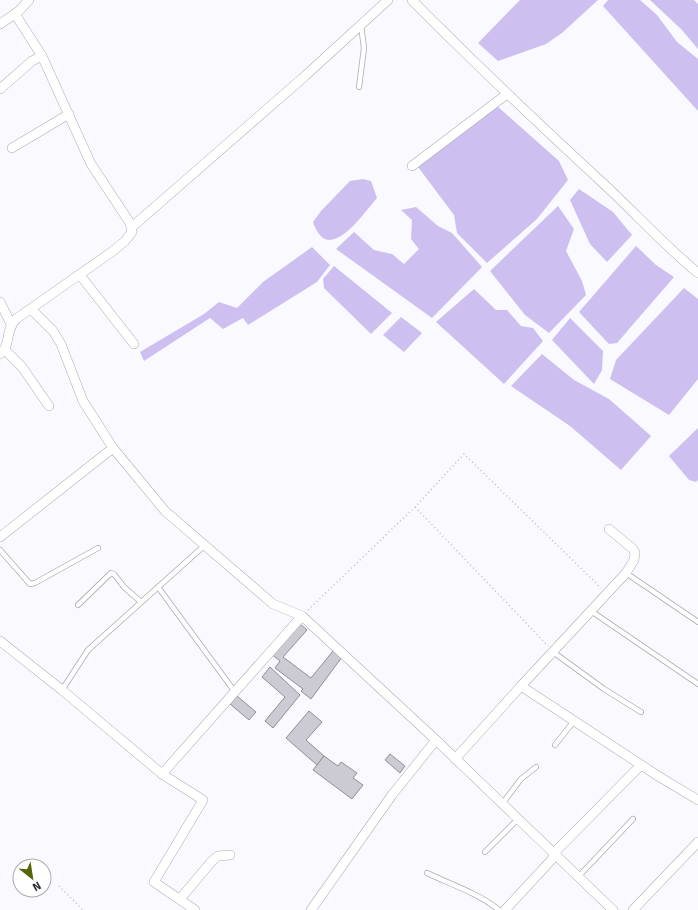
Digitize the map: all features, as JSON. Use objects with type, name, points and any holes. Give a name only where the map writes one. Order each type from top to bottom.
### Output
[{"type":"street","points":[[0,24],[15,14],[29,0]]},
{"type":"street","points":[[132,227],[306,76],[388,0]]},
{"type":"street","points":[[412,0],[507,94],[674,253],[698,273]]},
{"type":"street","points":[[15,14],[42,56],[91,164],[132,227],[132,232],[124,241],[80,275],[11,324],[2,352],[22,367],[49,406]]},
{"type":"street","points":[[0,89],[32,61],[42,56]]},
{"type":"street","points":[[412,166],[507,94]]},
{"type":"street","points":[[12,148],[68,114]]},
{"type":"street","points":[[80,275],[134,344]]},
{"type":"street","points":[[0,302],[11,324]]},
{"type":"street","points":[[31,309],[53,331],[61,344],[83,401],[113,448],[165,511],[273,604],[302,616],[436,740],[517,820],[613,910]]},
{"type":"street","points":[[0,537],[113,448]]},
{"type":"street","points":[[455,759],[626,573],[634,560],[635,553],[609,529]]},
{"type":"street","points":[[162,774],[302,616]]},
{"type":"street","points":[[0,641],[62,690],[162,774],[203,800],[154,882],[195,910]]},
{"type":"street","points":[[521,686],[641,765],[698,800]]},
{"type":"street","points":[[311,910],[392,795],[436,740]]},
{"type":"street","points":[[505,910],[554,855],[641,765]]},
{"type":"street","points":[[633,910],[698,842]]},
{"type":"street","points":[[180,899],[212,861],[223,854],[230,855]]},
{"type":"lane","points":[[359,87],[364,48],[361,25]]},
{"type":"lane","points":[[62,690],[88,650],[205,545]]},
{"type":"lane","points":[[0,550],[30,584],[98,548]]},
{"type":"lane","points":[[78,605],[111,573],[114,574],[124,587],[141,602]]},
{"type":"lane","points":[[626,573],[698,622]]},
{"type":"lane","points":[[158,587],[235,692]]},
{"type":"lane","points":[[591,611],[698,684]]},
{"type":"lane","points":[[553,652],[604,689],[642,712]]},
{"type":"lane","points":[[554,745],[574,721]]},
{"type":"lane","points":[[502,804],[521,779],[536,767]]},
{"type":"lane","points":[[578,877],[633,819]]},
{"type":"lane","points":[[485,852],[517,820]]},
{"type":"lane","points":[[427,873],[467,892],[476,894],[499,910]]},
{"type":"path","points":[[302,616],[415,506],[464,454],[606,594]]},
{"type":"path","points":[[415,506],[553,652]]},
{"type":"path","points":[[59,886],[84,910]]},
{"type":"shaded area","points":[[520,0],[598,0],[562,33],[546,44],[498,61],[478,43]]},
{"type":"shaded area","points":[[608,0],[640,0],[657,15],[677,42],[698,59],[698,111],[603,6]]},
{"type":"shaded area","points":[[650,0],[694,0],[698,4],[698,49],[681,29]]},
{"type":"shaded area","points":[[497,106],[559,161],[568,180],[537,219],[487,263],[457,233],[454,215],[418,167]]},
{"type":"shaded area","points":[[363,179],[371,181],[377,198],[354,225],[336,239],[327,240],[319,235],[313,222],[321,211],[350,181]]},
{"type":"shaded area","points":[[579,189],[613,212],[632,235],[607,262],[590,244],[570,200]]},
{"type":"shaded area","points":[[558,206],[574,229],[566,251],[582,281],[586,295],[549,333],[525,315],[490,271]]},
{"type":"shaded area","points":[[416,207],[438,226],[452,233],[482,267],[432,318],[336,249],[354,232],[374,250],[392,254],[404,264],[419,249],[411,239],[412,220],[401,210]]},
{"type":"shaded area","points":[[636,246],[656,265],[674,277],[617,343],[609,344],[579,312]]},
{"type":"shaded area","points":[[312,247],[330,265],[317,282],[248,325],[243,318],[223,329],[210,318],[144,361],[140,352],[204,314],[219,302],[237,308],[263,282]]},
{"type":"shaded area","points":[[334,266],[392,313],[371,334],[324,288],[323,279]]},
{"type":"shaded area","points":[[684,288],[698,299],[698,379],[669,415],[610,379],[616,360]]},
{"type":"shaded area","points":[[474,289],[496,310],[507,310],[521,326],[533,328],[543,341],[504,384],[436,322]]},
{"type":"shaded area","points":[[401,317],[422,333],[404,352],[383,335]]},
{"type":"shaded area","points":[[570,318],[603,351],[602,370],[594,384],[552,340]]},
{"type":"shaded area","points":[[542,354],[574,380],[609,399],[651,436],[621,470],[570,426],[511,386]]},
{"type":"shaded area","points":[[698,428],[698,480],[696,482],[689,480],[669,456]]},
{"type":"building","points":[[299,623],[307,630],[283,657],[311,678],[333,651],[342,657],[311,699],[301,691],[303,689],[275,668],[280,661],[270,653]]},
{"type":"building","points":[[270,667],[300,695],[273,728],[265,721],[285,697],[262,677]]},
{"type":"building","points":[[237,696],[256,712],[249,720],[230,704]]},
{"type":"building","points":[[309,711],[322,722],[306,740],[324,756],[317,765],[286,738]]},
{"type":"building","points":[[390,754],[405,766],[400,773],[385,760]]},
{"type":"building","points":[[324,756],[338,766],[341,762],[357,773],[353,778],[363,785],[352,799],[313,770]]}]
